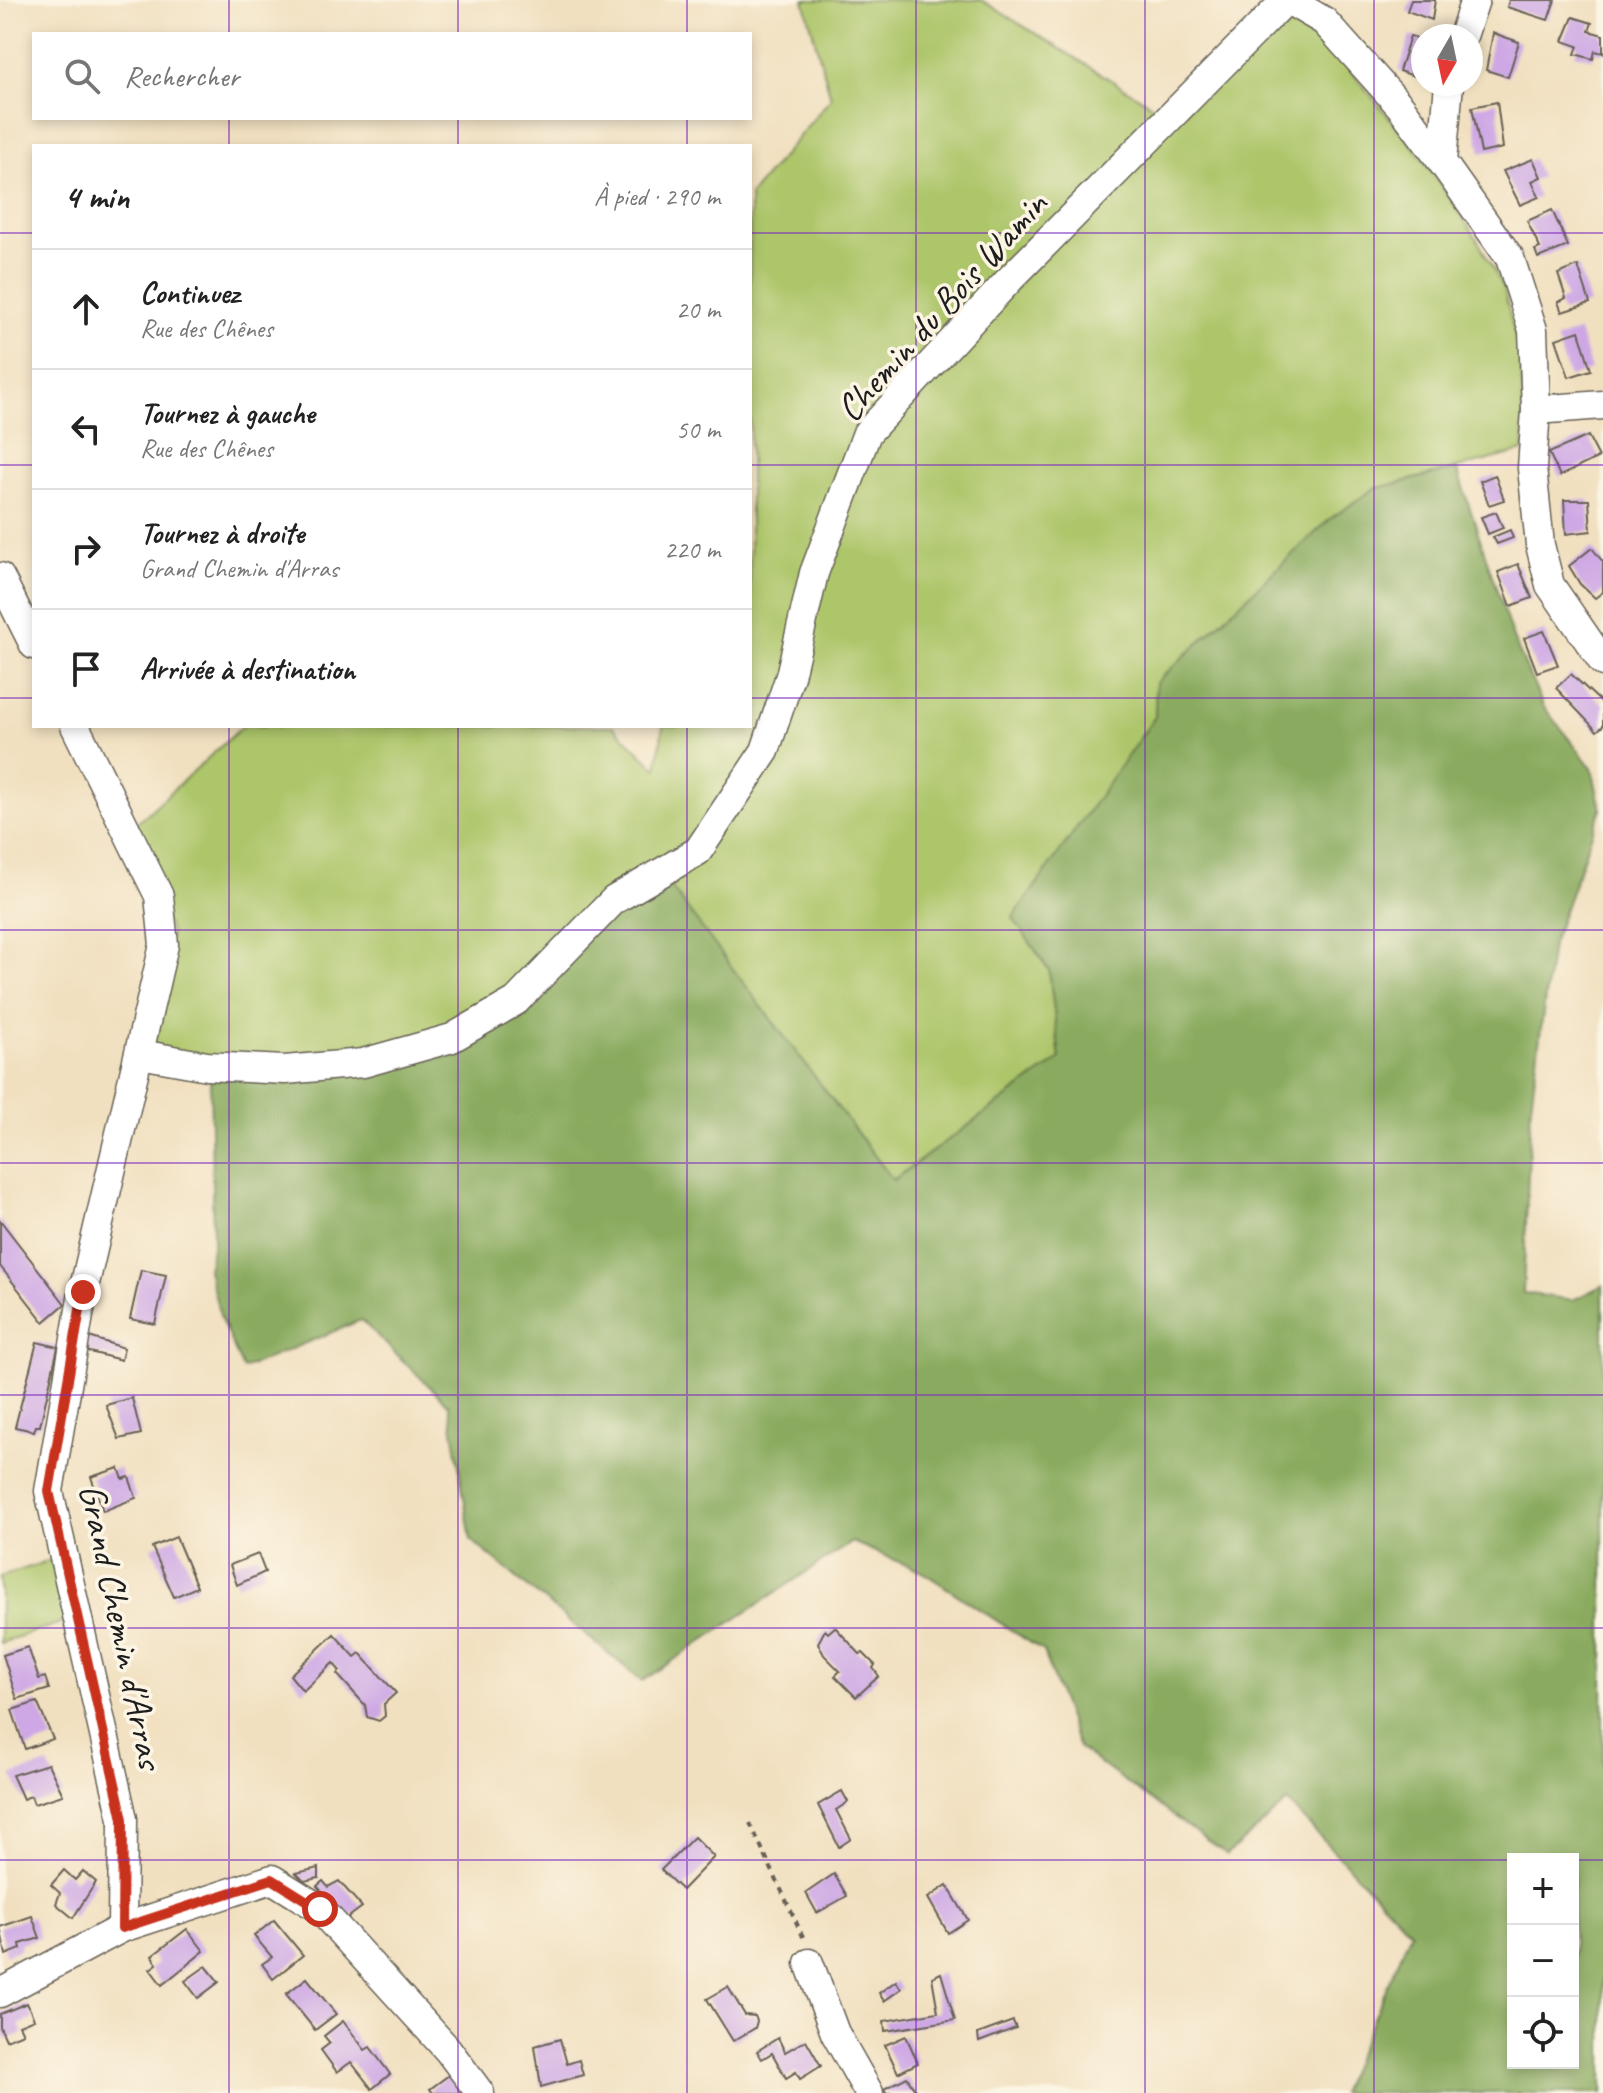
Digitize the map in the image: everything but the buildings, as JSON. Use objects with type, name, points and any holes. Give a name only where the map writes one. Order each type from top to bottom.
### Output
[{"type":"street","name":"Chemin du Bois Wamin","points":[[140,1054],[207,1066],[285,1070],[363,1063],[452,1038],[516,1001],[614,900],[698,851],[765,751],[790,676],[814,573],[867,433],[1010,279],[1287,0],[1324,21],[1401,107],[1510,258],[1533,330],[1536,410],[1532,468],[1540,545],[1550,585],[1603,662]]},
{"type":"street","points":[[1467,24],[1475,0]]},
{"type":"street","points":[[1442,162],[1448,96]]},
{"type":"street","points":[[1536,410],[1603,405]]},
{"type":"street","points":[[0,577],[32,641]]},
{"type":"street","name":"Grand Chemin d'Arras","points":[[76,728],[159,896],[164,945],[83,1292],[49,1491],[123,1819],[122,1928]]},
{"type":"street","points":[[0,1993],[122,1928],[272,1879],[320,1909],[448,2050],[480,2093]]},
{"type":"street","points":[[809,1963],[835,2033],[869,2093]]},
{"type":"path","points":[[750,1823],[805,1940],[809,1963]]},
{"type":"green space","points":[[804,0],[981,0],[1176,120],[1288,10],[1311,23],[1417,151],[1477,239],[1504,289],[1521,361],[1524,451],[1374,489],[1330,519],[1156,683],[1155,717],[1013,918],[1049,970],[1060,1059],[893,1180],[654,866],[511,994],[448,1034],[325,1059],[204,1060],[147,1047],[171,933],[127,832],[241,728],[615,728],[657,769],[663,728],[752,728],[752,193],[831,98]]},
{"type":"green space","points":[[1457,469],[1512,636],[1543,706],[1592,768],[1601,809],[1552,944],[1531,1105],[1523,1293],[1573,1300],[1603,1285],[1603,2093],[1340,2093],[1411,1932],[1287,1802],[1227,1855],[1079,1748],[1043,1651],[921,1571],[852,1542],[642,1681],[471,1540],[449,1405],[361,1320],[243,1369],[221,1319],[208,1270],[213,1242],[210,1075],[452,1046],[617,906],[664,878],[893,1180],[1060,1059],[1049,970],[1013,918],[1155,717],[1156,683],[1330,519],[1374,489]]},
{"type":"green space","points":[[51,1560],[66,1621],[0,1643],[0,1577]]},
{"type":"route","points":[[83,1292],[49,1491],[123,1819],[122,1928],[272,1879],[320,1909]]}]
